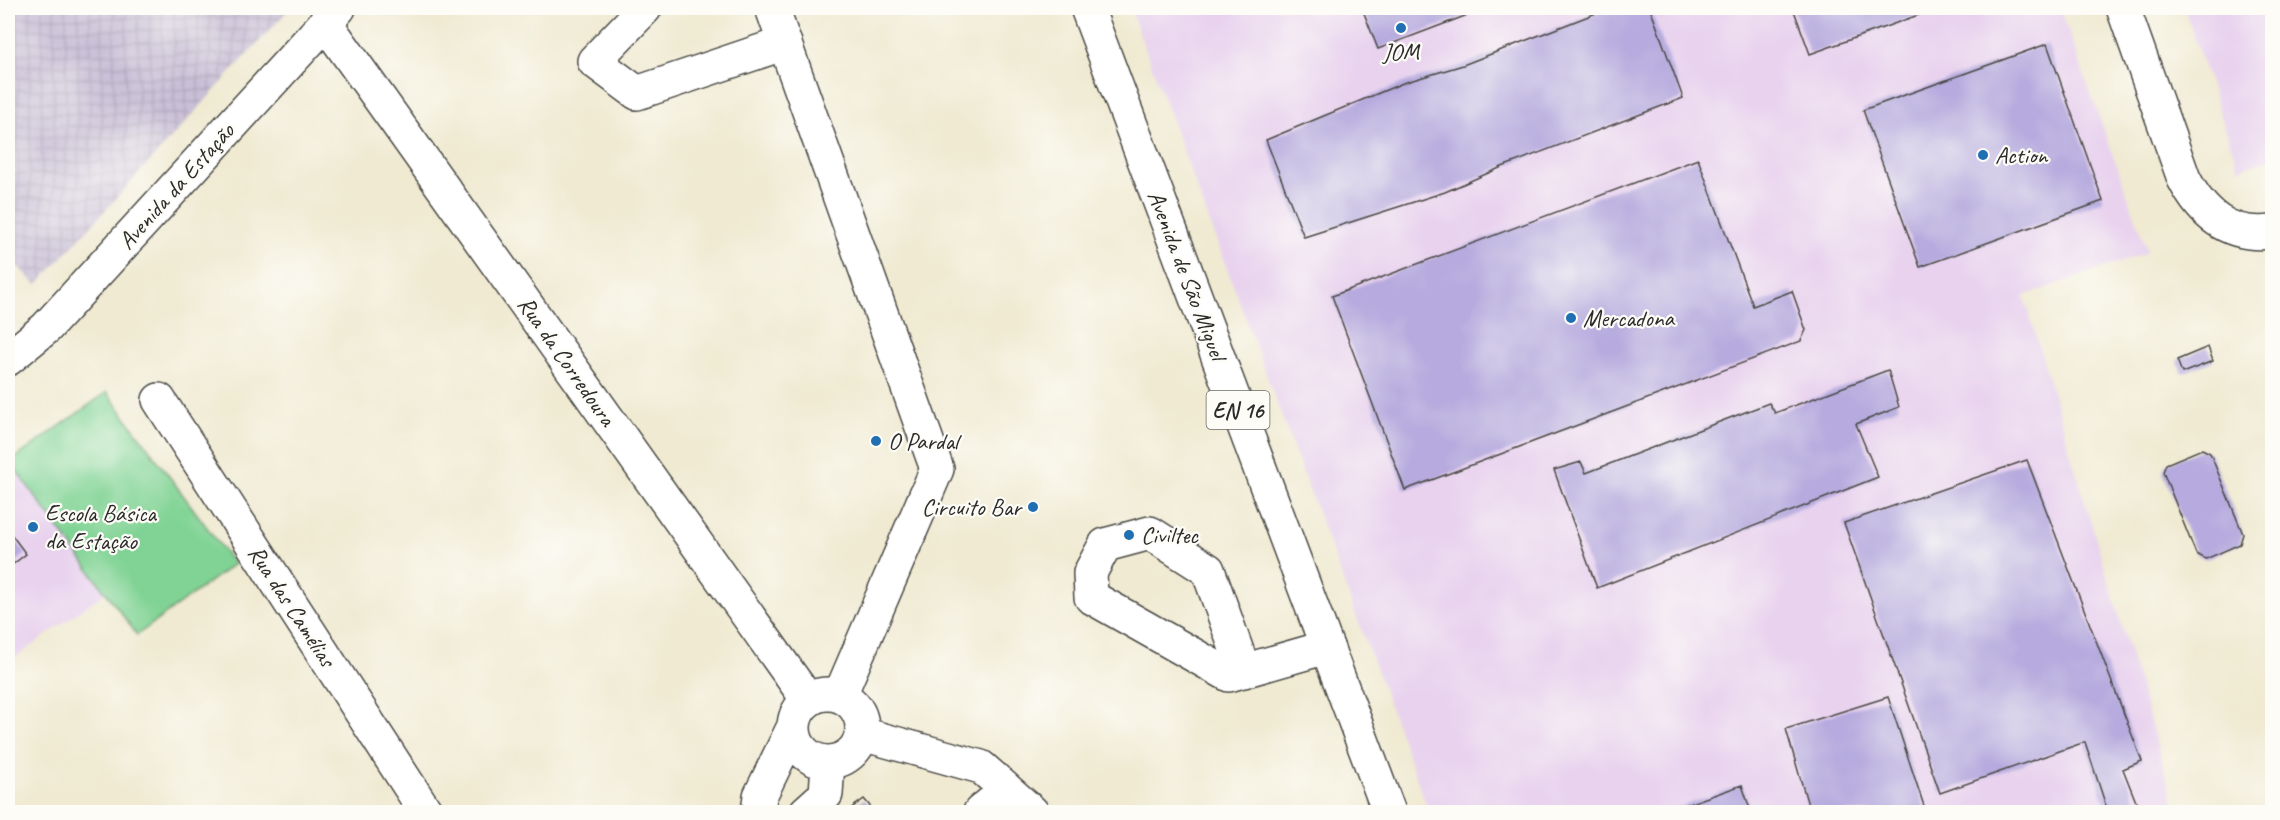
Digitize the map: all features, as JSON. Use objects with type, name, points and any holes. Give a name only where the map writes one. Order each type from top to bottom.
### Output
[{"type":"street","points":[[645,8],[594,61],[637,93],[785,43]]},
{"type":"street","points":[[772,8],[938,469],[840,696]]},
{"type":"street","name":"Avenida de São Miguel","points":[[1087,8],[1389,813]]},
{"type":"street","points":[[2123,8],[2184,179],[2197,203],[2221,223],[2235,230],[2251,233],[2272,232]]},
{"type":"street","name":"Avenida da Estação","points":[[8,359],[46,328],[332,15]]},
{"type":"street","name":"Rua da Corredoura","points":[[332,15],[801,714],[795,739],[800,749],[817,761],[828,763]]},
{"type":"street","name":"Rua das Camélias","points":[[159,400],[426,813]]},
{"type":"street","points":[[1244,671],[1208,570],[1150,533],[1106,545],[1090,573],[1091,597],[1229,675],[1244,671],[1327,647]]},
{"type":"street","points":[[758,813],[760,796],[801,714],[829,693],[840,696],[856,707],[860,715],[862,734],[858,746],[850,755],[828,763],[826,794],[806,813]]},
{"type":"street","points":[[862,734],[981,768],[1032,813]]},
{"type":"street","points":[[980,813],[1007,790]]},
{"type":"shaded area","points":[[8,8],[290,8],[37,285],[8,257]]},
{"type":"shaded area","points":[[1130,8],[2060,8],[2148,252],[2024,296],[2177,812],[1429,812]]},
{"type":"shaded area","points":[[2184,8],[2272,8],[2272,158],[2239,169]]},
{"type":"shaded area","name":"Escola Básica da Estação","points":[[8,458],[106,592],[8,663]]},
{"type":"green space","points":[[107,392],[234,564],[137,635],[10,462]]},
{"type":"building","name":"JOM","points":[[1362,8],[1486,8],[1378,49]]},
{"type":"building","points":[[1609,8],[1650,8],[1683,98],[1502,167],[1445,192],[1304,237],[1266,140],[1403,83],[1463,65]]},
{"type":"building","points":[[1793,8],[1938,8],[1810,54]]},
{"type":"building","name":"Action","points":[[2047,44],[2103,201],[1920,267],[1863,110]]},
{"type":"building","name":"Mercadona","points":[[1698,159],[1753,306],[1792,291],[1806,330],[1801,341],[1405,490],[1332,296]]},
{"type":"building","points":[[2208,347],[2213,361],[2182,373],[2177,360]]},
{"type":"building","points":[[1888,370],[1899,407],[1856,424],[1878,477],[1597,588],[1554,470],[1581,462],[1586,473],[1769,403],[1775,413]]},
{"type":"building","points":[[2202,449],[2210,453],[2243,534],[2240,544],[2206,559],[2196,554],[2163,472],[2166,464]]},
{"type":"building","points":[[2027,460],[2142,761],[2123,769],[2140,812],[2108,812],[2085,742],[1940,793],[1844,523]]},
{"type":"building","points":[[8,530],[26,554],[8,568]]},
{"type":"building","points":[[1888,697],[1926,812],[1810,812],[1786,729]]},
{"type":"building","points":[[1742,785],[1751,812],[1675,812],[1674,809]]},
{"type":"building","points":[[864,799],[875,812],[846,812]]},
{"type":"place","name":"JOM","points":[[1401,28]]},
{"type":"place","name":"Action","points":[[1983,155]]},
{"type":"place","name":"Mercadona","points":[[1571,318]]},
{"type":"place","name":"O Pardal","points":[[876,441]]},
{"type":"place","name":"Circuito Bar","points":[[1033,507]]},
{"type":"place","name":"Escola Básica da Estação","points":[[33,527]]},
{"type":"place","name":"Civiltec","points":[[1129,535]]}]
